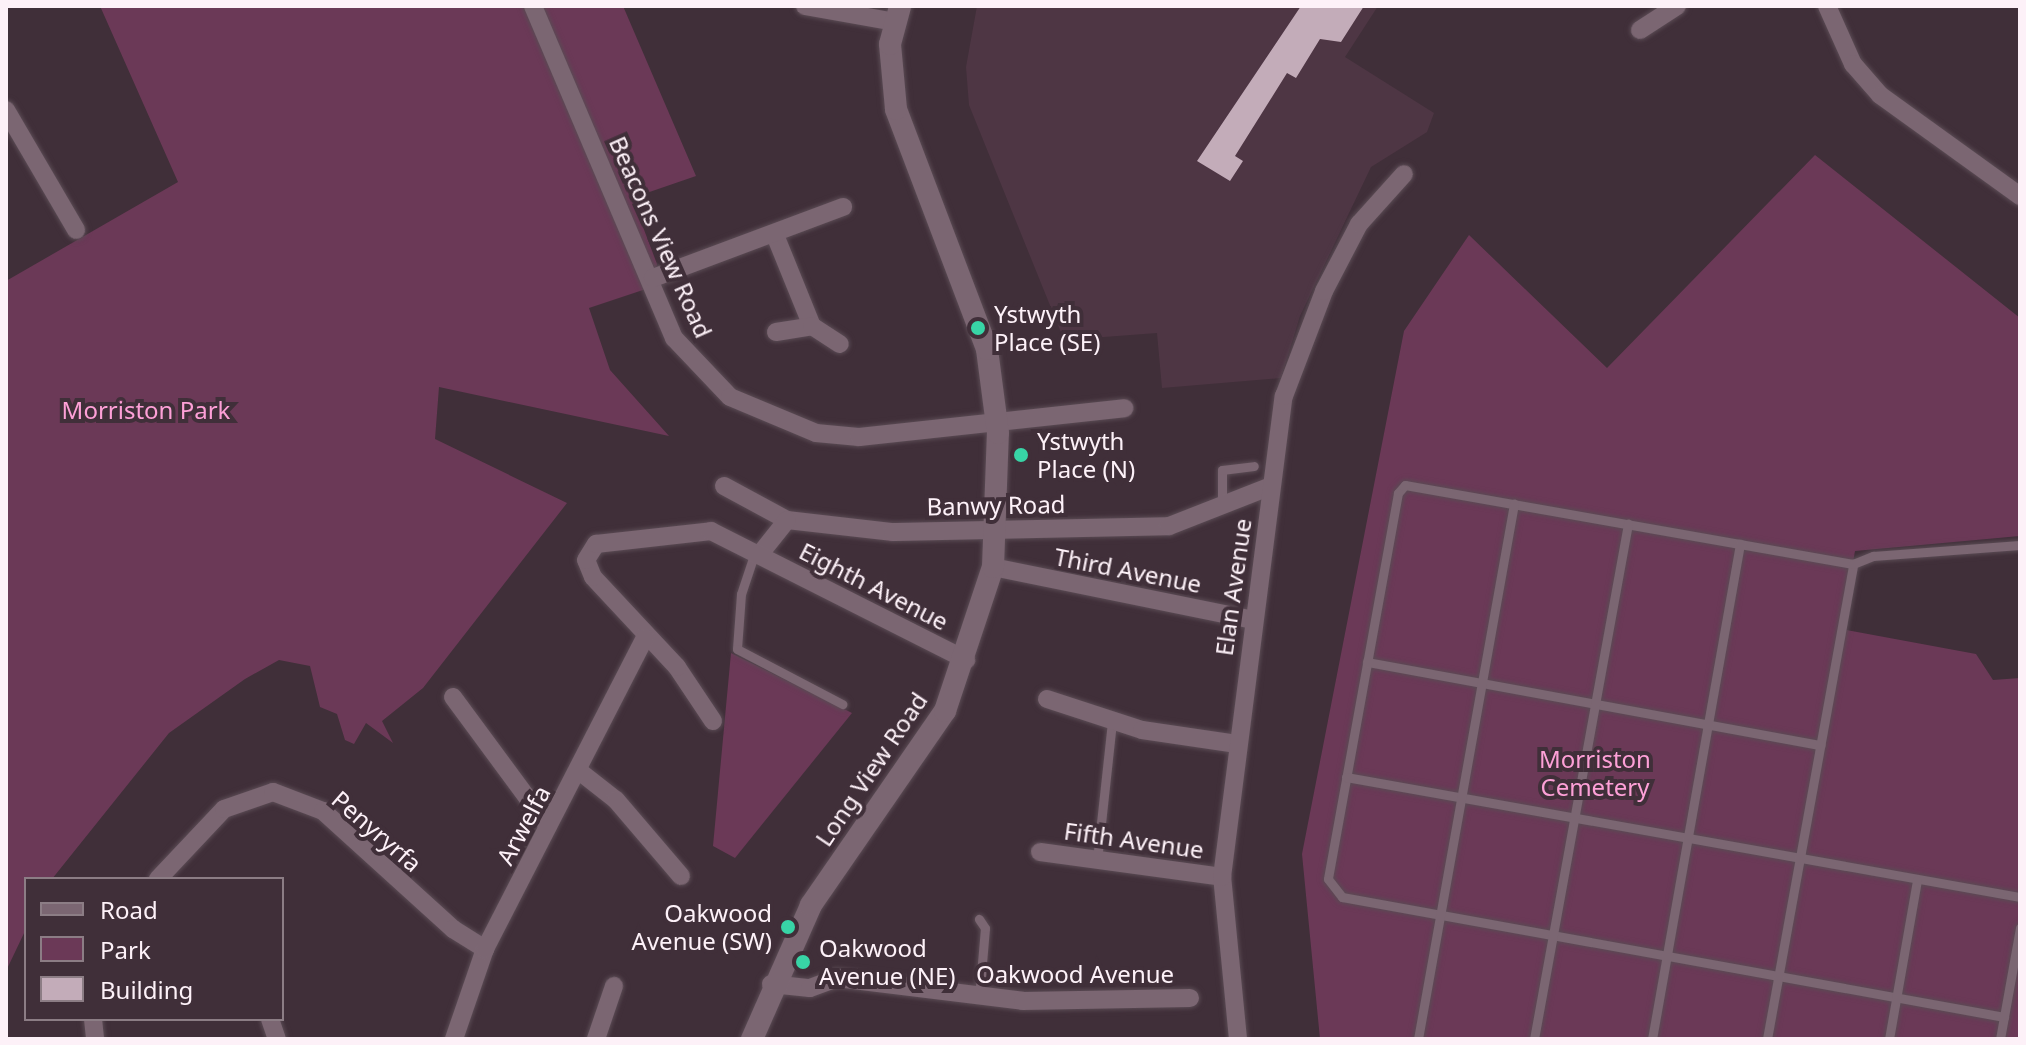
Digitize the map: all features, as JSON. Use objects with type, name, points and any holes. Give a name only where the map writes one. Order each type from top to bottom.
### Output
[{"type":"street","name":"Beacons View Road","points":[[533,6],[653,278],[674,338],[696,368],[773,418],[816,433],[859,437],[1124,408]]},
{"type":"street","points":[[805,6],[898,14]]},
{"type":"street","points":[[1640,30],[1677,6]]},
{"type":"street","points":[[1827,6],[1853,64],[1880,95],[2020,196]]},
{"type":"street","name":"Long View Road","points":[[752,1039],[771,984],[811,905],[945,711],[966,660],[993,567],[997,420],[987,349],[896,109],[898,14]]},
{"type":"street","points":[[6,110],[76,230]]},
{"type":"street","name":"Elan Avenue","points":[[1238,1039],[1222,877],[1284,396],[1324,291],[1359,224],[1404,174]]},
{"type":"street","points":[[653,278],[775,235],[843,207]]},
{"type":"street","points":[[775,235],[812,326],[840,344]]},
{"type":"street","points":[[776,332],[812,326]]},
{"type":"street","name":"Banwy Road","points":[[724,486],[787,520],[893,532],[1169,526],[1271,486]]},
{"type":"street","points":[[758,553],[787,520]]},
{"type":"street","name":"Eighth Avenue","points":[[645,638],[593,577],[586,560],[596,544],[711,531],[966,660]]},
{"type":"street","name":"Third Avenue","points":[[993,567],[1253,620]]},
{"type":"street","points":[[645,638],[677,667],[713,721]]},
{"type":"street","name":"Arwelfa","points":[[454,1039],[485,949],[645,638]]},
{"type":"street","points":[[453,697],[548,826]]},
{"type":"street","points":[[1047,699],[1112,722],[1237,744]]},
{"type":"street","points":[[579,771],[616,800],[681,876]]},
{"type":"street","name":"Penyryrfa","points":[[160,877],[224,809],[273,792],[323,811],[453,929],[485,949]]},
{"type":"street","name":"Fifth Avenue","points":[[1040,852],[1222,877]]},
{"type":"street","name":"Oakwood Avenue","points":[[771,984],[810,988],[837,978],[979,998],[1190,998]]},
{"type":"street","points":[[596,1039],[614,986]]},
{"type":"lane","points":[[1222,505],[1222,470],[1254,466]]},
{"type":"lane","points":[[2004,1017],[1342,897],[1328,879],[1398,493],[1405,485],[1853,564],[1873,556],[2020,545]]},
{"type":"lane","points":[[1418,1039],[1514,504]]},
{"type":"lane","points":[[1534,1039],[1628,524]]},
{"type":"lane","points":[[1652,1039],[1740,544]]},
{"type":"lane","points":[[758,553],[741,594],[737,649],[842,704]]},
{"type":"lane","points":[[1767,1039],[1853,564]]},
{"type":"lane","points":[[1367,662],[1820,745]]},
{"type":"lane","points":[[1097,860],[1112,722]]},
{"type":"lane","points":[[1346,777],[2020,897]]},
{"type":"lane","points":[[1889,1039],[1917,880]]},
{"type":"lane","points":[[979,919],[985,928],[979,998]]},
{"type":"lane","points":[[2000,1039],[2020,928]]},
{"type":"shaded area","points":[[977,6],[1378,6],[1345,57],[1434,113],[1427,132],[1371,167],[1300,316],[1281,378],[1162,388],[1157,333],[1064,340],[969,105],[966,67]]},
{"type":"green space","name":"Morriston Park","points":[[100,6],[623,6],[696,176],[632,198],[657,264],[652,287],[589,308],[610,370],[669,436],[439,387],[435,439],[567,503],[423,688],[382,721],[393,743],[366,723],[354,744],[345,740],[337,714],[320,707],[310,666],[279,660],[245,679],[169,733],[54,877],[24,877],[24,933],[6,971],[6,281],[178,182]]},
{"type":"green space","name":"Morriston Cemetery","points":[[1815,155],[2020,318],[2020,536],[1855,551],[1841,629],[1976,654],[1993,680],[2020,678],[2020,1039],[1320,1039],[1302,854],[1404,331],[1469,235],[1607,368]]},
{"type":"green space","points":[[731,653],[852,713],[735,858],[713,846]]},
{"type":"building","points":[[1301,6],[1364,6],[1341,42],[1320,39],[1296,78],[1287,73],[1235,156],[1243,161],[1230,181],[1197,161]]},
{"type":"place","name":"Ystwyth Place (SE)","points":[[978,328]]},
{"type":"place","name":"Ystwyth Place (N)","points":[[1021,455]]},
{"type":"place","name":"Oakwood Avenue (SW)","points":[[788,927]]},
{"type":"place","name":"Oakwood Avenue (NE)","points":[[803,962]]}]
